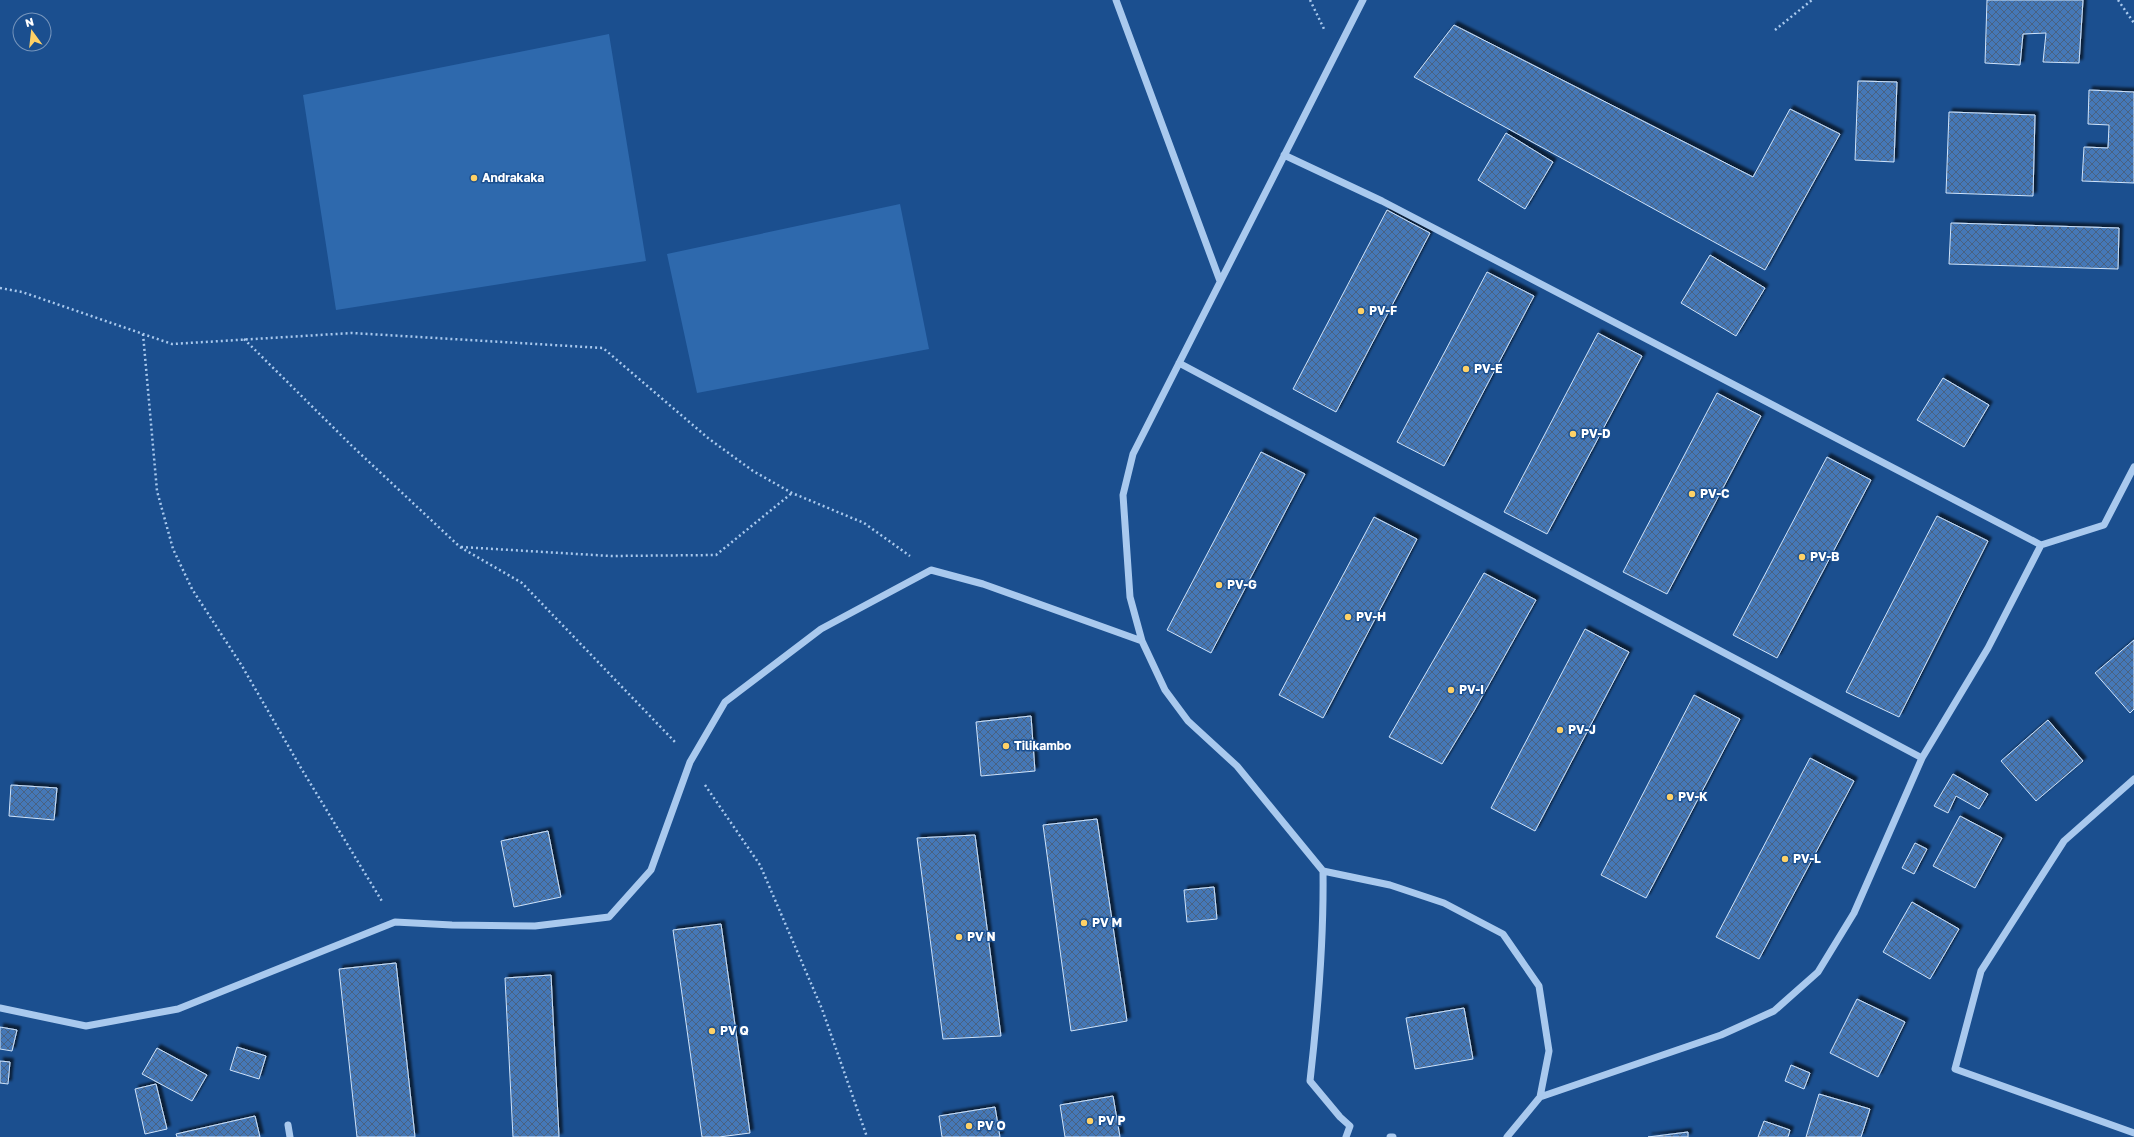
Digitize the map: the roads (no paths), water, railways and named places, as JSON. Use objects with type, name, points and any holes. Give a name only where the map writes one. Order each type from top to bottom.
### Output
[{"type":"street","points":[[1116,0],[1220,281]]},
{"type":"street","points":[[1346,1137],[1350,1126],[1340,1117],[1310,1081],[1320,994],[1323,920],[1322,872],[1237,766],[1188,721],[1164,690],[1142,641],[1130,597],[1123,495],[1133,454],[1363,0]]},
{"type":"street","points":[[1284,155],[1389,204],[2041,545]]},
{"type":"street","points":[[1179,363],[1922,758]]},
{"type":"street","points":[[1540,1097],[1721,1035],[1774,1011],[1818,972],[1854,913],[1922,758],[1988,648],[2041,545],[2104,524],[2134,467]]},
{"type":"street","points":[[0,1008],[86,1026],[178,1009],[395,922],[452,926],[534,926],[610,917],[651,870],[690,762],[725,702],[821,630],[931,570],[983,584],[1142,641]]},
{"type":"street","points":[[2134,779],[2064,841],[1981,971],[1955,1069],[2134,1133]]},
{"type":"street","points":[[1322,872],[1390,885],[1444,903],[1503,934],[1539,986],[1549,1051],[1540,1097],[1507,1137]]},
{"type":"street","points":[[288,1124],[290,1137]]},
{"type":"place","name":"Andrakaka","points":[[474,178]]},
{"type":"place","name":"PV-F","points":[[1361,311]]},
{"type":"place","name":"PV-E","points":[[1466,369]]},
{"type":"place","name":"PV-D","points":[[1573,434]]},
{"type":"place","name":"PV-C","points":[[1692,494]]},
{"type":"place","name":"PV-B","points":[[1802,557]]},
{"type":"place","name":"PV-G","points":[[1219,585]]},
{"type":"place","name":"PV-H","points":[[1348,617]]},
{"type":"place","name":"PV-I","points":[[1451,690]]},
{"type":"place","name":"PV-J","points":[[1560,730]]},
{"type":"place","name":"Tilikambo","points":[[1006,746]]},
{"type":"place","name":"PV-K","points":[[1670,797]]},
{"type":"place","name":"PV-L","points":[[1785,859]]},
{"type":"place","name":"PV M","points":[[1084,923]]},
{"type":"place","name":"PV N","points":[[959,937]]},
{"type":"place","name":"PV Q","points":[[712,1031]]},
{"type":"place","name":"PV P","points":[[1090,1121]]},
{"type":"place","name":"PV O","points":[[969,1126]]}]
